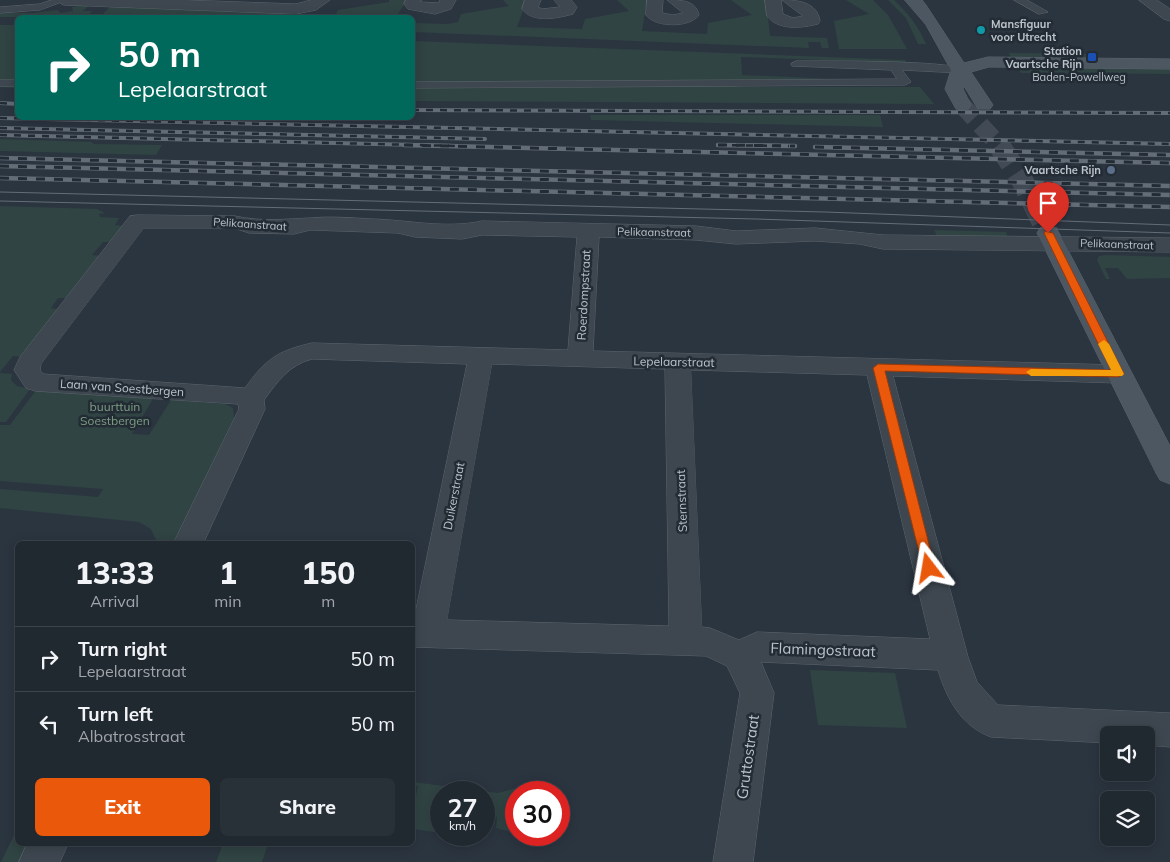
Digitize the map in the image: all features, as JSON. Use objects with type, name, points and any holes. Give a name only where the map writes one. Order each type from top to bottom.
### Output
[{"type":"main road","points":[[913,0],[931,19],[960,70],[982,100],[1001,79]]},
{"type":"main road","points":[[950,50],[988,62]]},
{"type":"main road","name":"Baden-Powellweg","points":[[960,70],[988,62],[1170,64]]},
{"type":"main road","points":[[960,70],[954,89],[962,105]]},
{"type":"main road","name":"Baden-Powellweg","points":[[960,70],[1001,79],[1170,76]]},
{"type":"main road","points":[[1050,238],[1170,473]]},
{"type":"street","points":[[63,0],[296,9],[311,7],[322,0]]},
{"type":"street","points":[[414,0],[412,4],[417,8],[435,9],[446,6],[448,0]]},
{"type":"street","points":[[533,0],[530,9],[540,14],[567,11],[569,7],[562,0]]},
{"type":"street","points":[[655,0],[654,15],[658,17],[682,19],[691,15],[691,12],[675,0]]},
{"type":"street","points":[[773,0],[775,16],[779,20],[802,23],[812,21],[811,14],[790,0]]},
{"type":"street","points":[[1147,0],[1170,16]]},
{"type":"street","name":"Pelikaanstraat","points":[[138,220],[235,222],[249,226],[294,227],[310,224],[398,226],[415,230],[462,232],[482,228],[696,233],[715,238],[758,239],[777,235],[868,238],[883,242],[1050,238],[1170,246]]},
{"type":"street","name":"Laan van Soestbergen","points":[[138,220],[29,363],[29,376],[35,382],[237,396],[251,400]]},
{"type":"street","name":"Roerdompstraat","points":[[580,360],[588,231]]},
{"type":"street","name":"Lepelaarstraat","points":[[251,400],[276,364],[293,355],[312,351],[481,358],[1118,374]]},
{"type":"street","name":"Duikerstraat","points":[[420,634],[481,358]]},
{"type":"street","name":"Sternstraat","points":[[678,362],[686,640]]},
{"type":"street","points":[[878,368],[951,657],[961,688],[972,707],[991,721],[1170,730]]},
{"type":"street","points":[[189,541],[252,409],[251,400]]},
{"type":"street","points":[[420,634],[686,640],[710,642],[739,656]]},
{"type":"street","name":"Flamingostraat","points":[[739,656],[757,648],[922,653],[951,657]]},
{"type":"street","name":"Gruttostraat","points":[[733,862],[757,693],[750,674],[739,656]]},
{"type":"street","points":[[39,862],[47,846]]},
{"type":"lane","points":[[0,10],[40,7],[63,0]]},
{"type":"lane","points":[[1019,0],[1043,12]]},
{"type":"lane","points":[[796,64],[960,70]]},
{"type":"lane","points":[[415,85],[905,82],[895,67]]},
{"type":"lane","points":[[0,82],[15,83]]},
{"type":"green space","points":[[389,0],[407,0],[397,15],[336,14],[338,10],[389,2]]},
{"type":"green space","points":[[503,0],[527,0],[517,27],[582,29],[585,19],[629,11],[617,0],[647,0],[642,31],[707,34],[708,23],[752,15],[731,0],[766,0],[770,36],[827,38],[829,48],[822,48],[820,42],[808,42],[809,48],[415,32],[415,23],[448,24],[458,22],[461,14],[509,6]]},
{"type":"green space","points":[[846,0],[873,0],[888,15],[907,49],[839,49],[834,21],[869,14]]},
{"type":"green space","points":[[888,0],[894,0],[908,15],[926,44],[918,44],[906,18]]},
{"type":"green space","points":[[89,5],[83,11],[93,11],[88,15],[15,15],[15,17],[0,17],[0,12],[32,13],[58,10],[60,13],[73,11],[72,7]]},
{"type":"green space","points":[[111,6],[284,13],[287,15],[102,15]]},
{"type":"green space","points":[[0,25],[15,25],[15,88],[0,87]]},
{"type":"green space","points":[[415,41],[905,60],[907,63],[741,57],[742,75],[859,80],[737,83],[737,87],[920,87],[934,104],[415,101]]},
{"type":"green space","points":[[1009,53],[1089,54],[1093,59],[1011,58]]},
{"type":"green space","points":[[1018,67],[1170,68],[1170,74],[1021,73]]},
{"type":"green space","points":[[590,115],[880,115],[883,127],[591,120]]},
{"type":"green space","points":[[0,139],[92,142],[93,144],[162,145],[156,155],[0,151]]},
{"type":"green space","points":[[0,206],[97,209],[105,213],[99,214],[100,217],[119,218],[115,225],[125,226],[113,242],[103,242],[92,255],[103,256],[69,298],[58,298],[51,308],[61,310],[24,357],[13,356],[0,372]]},
{"type":"green space","points":[[934,230],[1006,232],[1009,240],[938,238]]},
{"type":"green space","points":[[1099,256],[1170,257],[1170,278],[1127,279],[1118,268],[1105,268],[1110,279],[1106,279],[1097,260]]},
{"type":"green space","points":[[0,373],[12,374],[11,380],[17,386],[30,389],[6,422],[0,422]]},
{"type":"green space","name":"buurttuin Soestbergen","points":[[37,389],[154,397],[132,434],[149,435],[171,400],[225,404],[233,408],[234,418],[177,541],[157,541],[151,529],[139,522],[0,508],[0,489],[98,497],[103,489],[0,481],[0,425],[10,425]]},
{"type":"green space","points":[[810,670],[895,673],[907,728],[818,725]]},
{"type":"green space","points":[[415,782],[430,784],[430,831],[415,829],[415,800],[418,786],[415,785]]},
{"type":"green space","points":[[505,791],[505,830],[496,828],[497,817],[495,817],[495,793]]},
{"type":"green space","points":[[15,833],[15,846],[31,846],[23,862],[1,862]]},
{"type":"green space","points":[[222,846],[267,846],[262,862],[216,862]]},
{"type":"tunnel","points":[[962,105],[1000,146]]},
{"type":"tunnel","points":[[999,145],[1022,180],[1048,233]]},
{"type":"tram line","points":[[0,192],[825,212],[1170,225]]},
{"type":"tram line","points":[[0,201],[756,219],[1170,233]]},
{"type":"railway","points":[[0,103],[15,104]]},
{"type":"railway","points":[[415,110],[1170,113]]},
{"type":"railway","points":[[0,118],[15,118]]},
{"type":"railway","points":[[90,120],[1170,144]]},
{"type":"railway","points":[[0,128],[485,139]]},
{"type":"railway","points":[[0,135],[457,146]]},
{"type":"railway","points":[[404,145],[1170,163]]},
{"type":"railway","points":[[789,146],[718,145],[795,146]]},
{"type":"railway","points":[[815,147],[1170,155]]},
{"type":"railway","points":[[0,158],[1170,186]]},
{"type":"railway","points":[[0,166],[1170,195]]},
{"type":"railway","points":[[0,178],[1170,207]]},
{"type":"slow traffic","points":[[1031,372],[1118,374],[1104,344]]},
{"type":"place","name":"Mansfiguur voor Utrecht","points":[[981,30]]},
{"type":"place","name":"Station Vaartsche Rijn","points":[[1092,57]]},
{"type":"place","name":"Vaartsche Rijn","points":[[1111,170]]},
{"type":"route","points":[[929,568],[878,368],[1118,374],[1048,233]]}]
